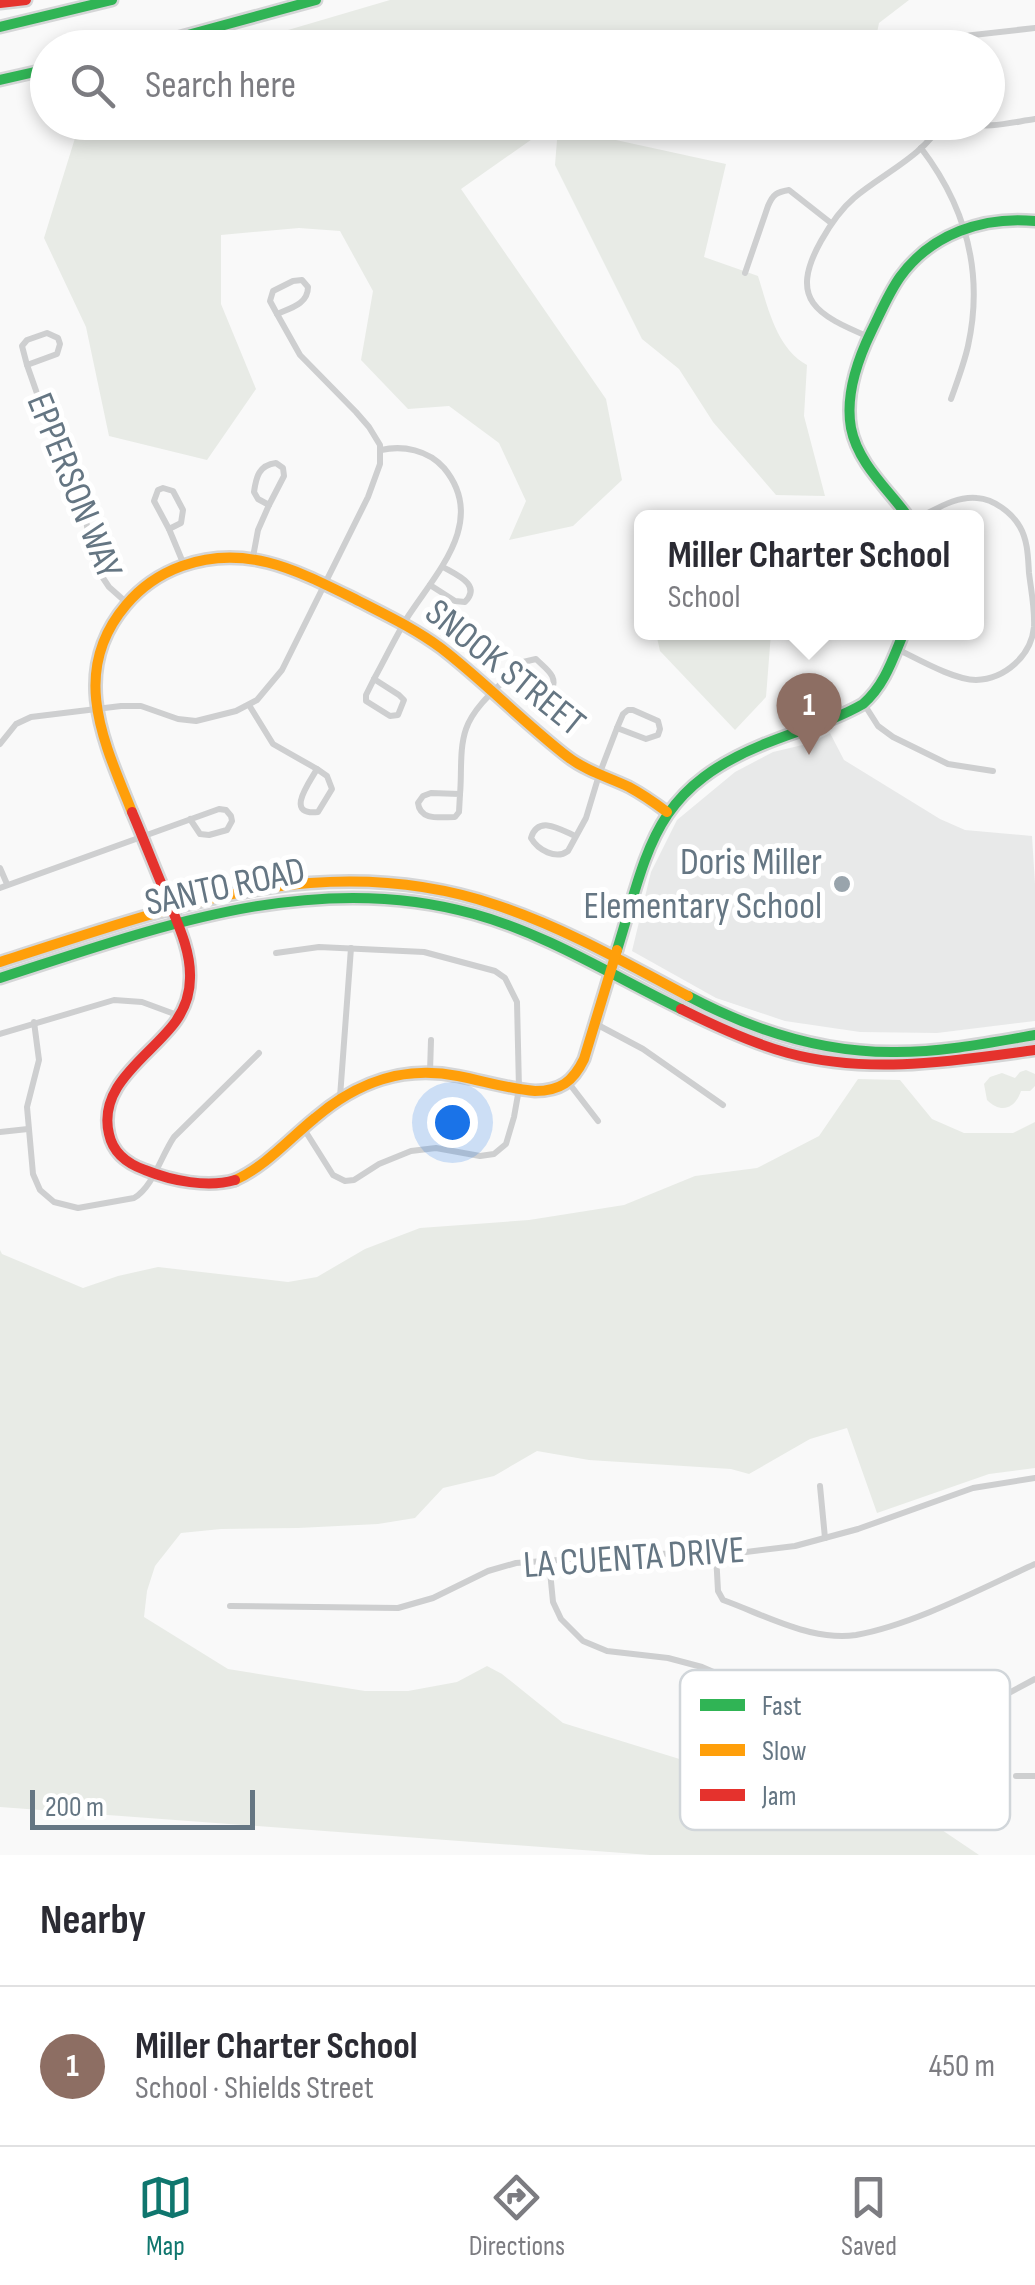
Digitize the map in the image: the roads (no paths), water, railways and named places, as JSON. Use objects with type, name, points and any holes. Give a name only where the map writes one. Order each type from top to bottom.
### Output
[{"type":"main road","points":[[0,3],[26,0]]},
{"type":"main road","points":[[0,27],[112,0]]},
{"type":"main road","points":[[206,30],[316,0]]},
{"type":"main road","points":[[0,80],[30,73]]},
{"type":"main road","points":[[903,510],[865,461],[852,430],[849,397],[868,337],[902,274],[920,255],[964,227],[1003,219],[1035,221]]},
{"type":"main road","name":"SNOOK STREET","points":[[153,1174],[120,1156],[109,1137],[108,1112],[119,1086],[180,1016],[187,1000],[189,967],[171,909],[102,738],[94,685],[99,656],[110,628],[138,590],[184,564],[220,557],[253,557],[292,570],[404,624],[438,646],[582,768],[631,788],[667,812]]},
{"type":"main road","points":[[153,1174],[205,1184],[231,1182],[254,1170],[340,1097],[402,1072],[430,1072],[545,1091],[560,1088],[578,1072],[584,1060],[648,850],[667,812],[687,786],[716,766],[864,704],[884,680],[901,640]]},
{"type":"main road","name":"SANTO ROAD","points":[[0,962],[210,898],[285,884],[354,880],[435,889],[515,910],[757,1027],[833,1046],[902,1052],[1035,1036]]},
{"type":"main road","name":"SANTO ROAD","points":[[0,978],[214,912],[287,898],[375,896],[431,903],[509,924],[754,1042],[833,1062],[902,1066],[1035,1050]]},
{"type":"street","points":[[1005,31],[1035,28]]},
{"type":"street","points":[[1005,124],[1035,120]]},
{"type":"street","points":[[868,337],[834,323],[816,308],[807,287],[808,263],[831,223],[850,201],[929,140]]},
{"type":"street","points":[[920,148],[945,181],[964,227],[975,278],[971,332],[952,399]]},
{"type":"street","points":[[745,273],[772,196],[778,192],[790,190],[831,223]]},
{"type":"street","points":[[0,744],[16,724],[31,717],[96,708],[141,706],[178,719],[216,718],[249,705],[273,684],[377,476],[381,450],[369,427],[300,355],[270,301],[273,291],[302,280],[308,287],[305,301],[278,314]]},
{"type":"street","name":"EPPERSON WAY","points":[[27,365],[56,354],[58,338],[47,333],[27,340],[22,346],[27,365],[58,452],[85,513],[97,568],[126,603]]},
{"type":"street","points":[[374,679],[404,700],[398,715],[390,716],[366,701],[366,695],[374,679],[404,624],[454,546],[462,513],[453,480],[438,461],[401,447],[381,450]]},
{"type":"street","points":[[253,557],[258,530],[284,476],[283,468],[276,464],[262,468],[254,492],[269,505]]},
{"type":"street","points":[[169,529],[181,523],[184,516],[173,491],[164,488],[158,490],[154,501],[184,564]]},
{"type":"street","points":[[897,649],[960,678],[993,678],[1018,662],[1034,628],[1026,544],[1020,527],[997,504],[977,498],[953,500],[934,510]]},
{"type":"street","points":[[430,585],[455,601],[470,598],[470,585],[443,566]]},
{"type":"street","points":[[460,794],[431,793],[423,796],[418,807],[425,816],[455,817],[459,812],[466,729],[475,712],[514,671],[523,662],[536,659],[554,676],[551,692],[543,696],[514,671]]},
{"type":"street","points":[[864,704],[878,726],[934,758],[948,764],[994,770]]},
{"type":"street","points":[[249,705],[274,744],[317,769],[330,780],[332,789],[318,812],[310,813],[302,809],[301,796],[317,769]]},
{"type":"street","points":[[575,836],[551,824],[540,825],[531,838],[555,856],[564,855],[575,836],[590,809],[599,775],[622,714],[633,710],[658,721],[660,730],[654,738],[646,739],[617,728]]},
{"type":"street","points":[[0,868],[3,886],[143,837],[190,819],[219,809],[226,810],[232,822],[227,830],[208,836],[200,834],[190,819]]},
{"type":"street","points":[[276,953],[319,947],[424,952],[495,971],[506,978],[517,1002],[518,1088],[509,1138],[494,1154],[480,1156],[436,1148],[411,1151],[345,1181],[333,1175],[304,1128]]},
{"type":"street","points":[[340,1097],[352,948]]},
{"type":"street","points":[[0,1034],[114,1000],[142,1002],[180,1016]]},
{"type":"street","points":[[34,1022],[39,1060],[27,1106],[33,1174],[40,1190],[54,1202],[78,1208],[142,1194],[174,1137],[259,1053]]},
{"type":"street","points":[[596,1024],[643,1048],[723,1105]]},
{"type":"street","points":[[430,1072],[431,1040]]},
{"type":"street","points":[[568,1082],[598,1121]]},
{"type":"street","points":[[0,1132],[28,1129]]},
{"type":"street","name":"LA CUENTA DRIVE","points":[[230,1606],[398,1608],[516,1563],[642,1554],[716,1554],[794,1546],[858,1529],[973,1488],[1035,1478]]},
{"type":"street","points":[[820,1486],[825,1538]]},
{"type":"street","points":[[716,1554],[718,1591],[723,1600],[810,1632],[846,1636],[944,1606],[1035,1564]]},
{"type":"street","points":[[549,1561],[553,1602],[561,1619],[583,1641],[607,1651],[668,1658],[710,1670]]},
{"type":"street","points":[[1010,1692],[1035,1679]]},
{"type":"street","points":[[1016,1776],[1035,1776]]},
{"type":"place","name":"Miller Charter School","points":[[809,755]]},
{"type":"place","name":"Doris Miller Elementary School","points":[[842,884]]}]
